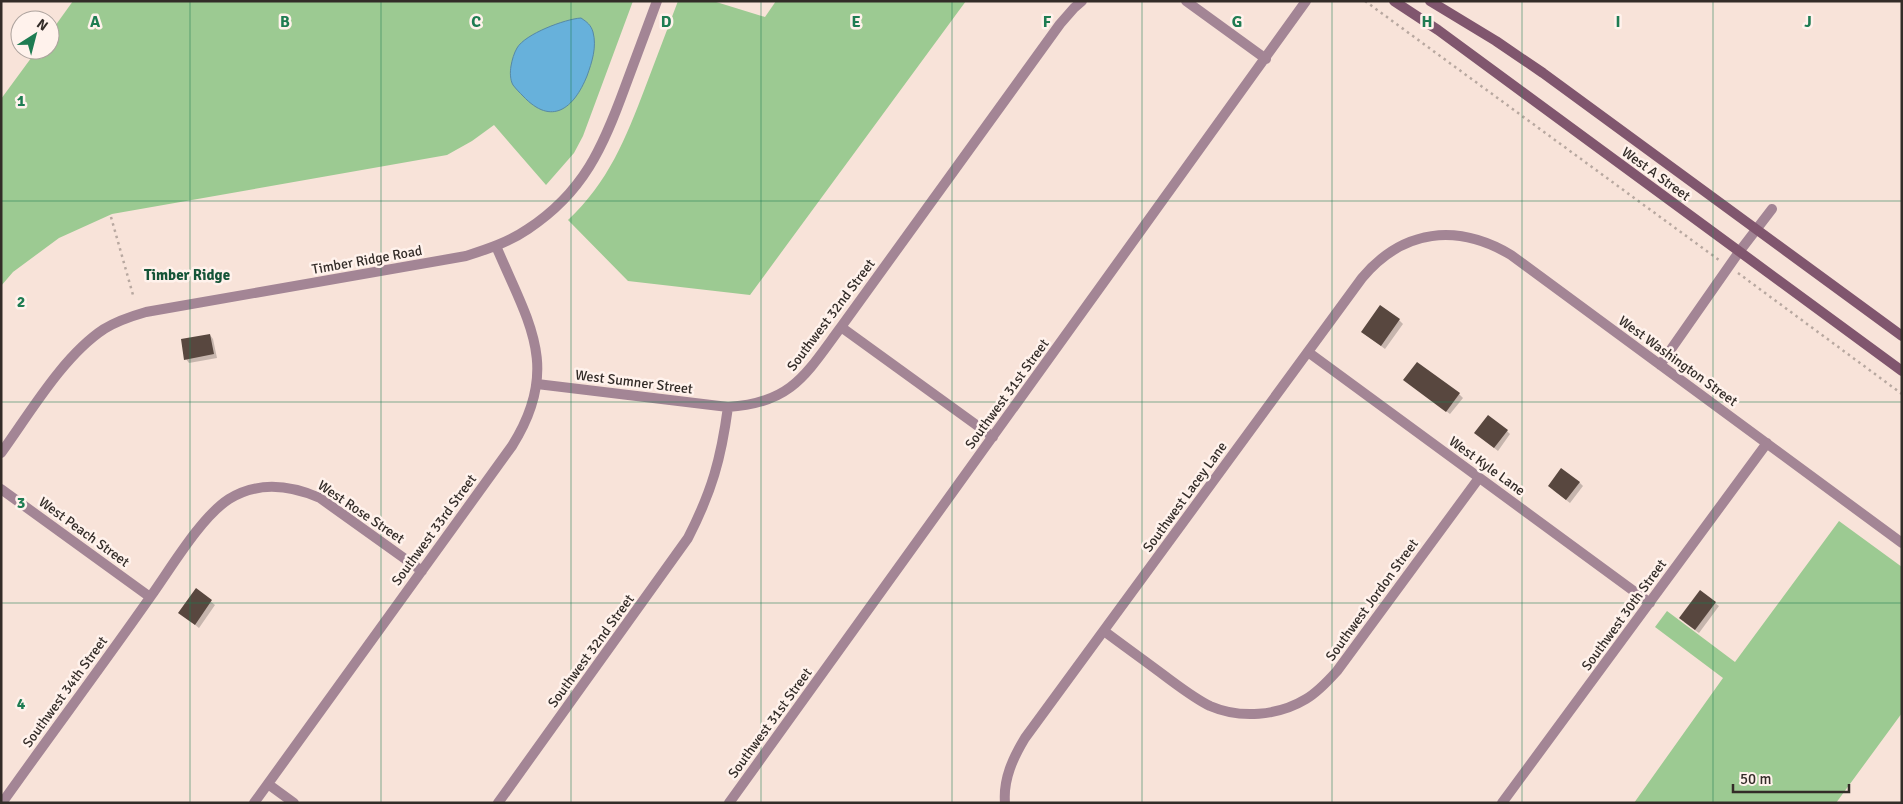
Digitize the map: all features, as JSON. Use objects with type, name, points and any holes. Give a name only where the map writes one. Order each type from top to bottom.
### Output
[{"type":"main road","name":"West A Street","points":[[1394,1],[1438,30],[1902,370]]},
{"type":"main road","name":"West A Street","points":[[1430,1],[1496,41],[1543,73],[1902,336]]},
{"type":"street","name":"Timber Ridge Road","points":[[1,453],[66,363],[84,344],[105,329],[125,319],[146,312],[458,258],[496,246],[528,229],[546,216],[571,192],[594,160],[607,136],[657,1]]},
{"type":"street","name":"Southwest 32nd Street","points":[[498,803],[688,538],[704,506],[714,480],[723,446],[728,407],[747,406],[764,402],[795,385],[841,327],[1060,24],[1082,1]]},
{"type":"street","points":[[1186,1],[1266,59]]},
{"type":"street","name":"Southwest 31st Street","points":[[729,803],[1306,1]]},
{"type":"street","points":[[1660,365],[1739,252],[1772,209]]},
{"type":"street","name":"West Washington Street","points":[[1425,237],[1453,235],[1474,238],[1494,245],[1510,255],[1902,543]]},
{"type":"street","name":"Southwest Lacey Lane","points":[[1005,803],[1007,776],[1014,756],[1025,738],[1370,268],[1386,254],[1404,244],[1425,237]]},
{"type":"street","name":"Southwest 33rd Street","points":[[254,803],[525,426],[533,404],[537,384],[537,353],[533,334],[496,246]]},
{"type":"street","points":[[841,327],[993,437]]},
{"type":"street","name":"West Kyle Lane","points":[[1308,352],[1650,603]]},
{"type":"street","name":"West Sumner Street","points":[[537,384],[728,407]]},
{"type":"street","name":"Southwest 30th Street","points":[[1502,803],[1767,444]]},
{"type":"street","name":"Southwest Jordon Street","points":[[1104,631],[1189,694],[1206,703],[1232,712],[1254,714],[1268,713],[1287,708],[1306,699],[1323,686],[1337,671],[1479,478]]},
{"type":"street","name":"West Rose Street","points":[[150,597],[214,511],[229,499],[244,492],[263,487],[282,486],[301,490],[320,498],[422,571]]},
{"type":"street","name":"West Peach Street","points":[[1,489],[150,597]]},
{"type":"street","name":"Southwest 34th Street","points":[[2,803],[150,597]]},
{"type":"street","points":[[268,784],[294,803]]},
{"type":"path","points":[[1365,1],[1902,394]]},
{"type":"path","points":[[111,217],[133,295]]},
{"type":"green space","points":[[73,1],[633,1],[583,136],[574,153],[546,185],[494,125],[472,141],[447,155],[112,214],[59,238],[13,272],[1,286],[1,99],[30,60],[60,60],[60,19]]},
{"type":"green space","points":[[678,1],[713,1],[765,17],[776,1],[966,1],[750,295],[628,281],[568,220],[594,191],[623,142]]},
{"type":"green space","points":[[1839,521],[1902,567],[1902,713],[1836,803],[1634,803],[1723,678],[1655,627],[1667,611],[1735,662]]},
{"type":"water","points":[[581,18],[590,26],[594,38],[591,65],[587,76],[576,97],[569,105],[553,112],[543,110],[519,92],[512,83],[511,68],[515,52],[521,43],[537,33],[556,24]]},
{"type":"building","points":[[1380,305],[1400,319],[1381,346],[1361,332]]},
{"type":"building","points":[[210,334],[214,354],[184,360],[181,339]]},
{"type":"building","points":[[1417,362],[1460,393],[1446,412],[1403,380]]},
{"type":"building","points":[[1488,415],[1508,430],[1494,448],[1474,433]]},
{"type":"building","points":[[1561,468],[1580,482],[1566,500],[1548,486]]},
{"type":"building","points":[[196,588],[212,600],[195,625],[178,613]]},
{"type":"building","points":[[1700,590],[1716,602],[1695,630],[1679,618]]},
{"type":"district","name":"Timber Ridge","points":[[187,275]]}]
